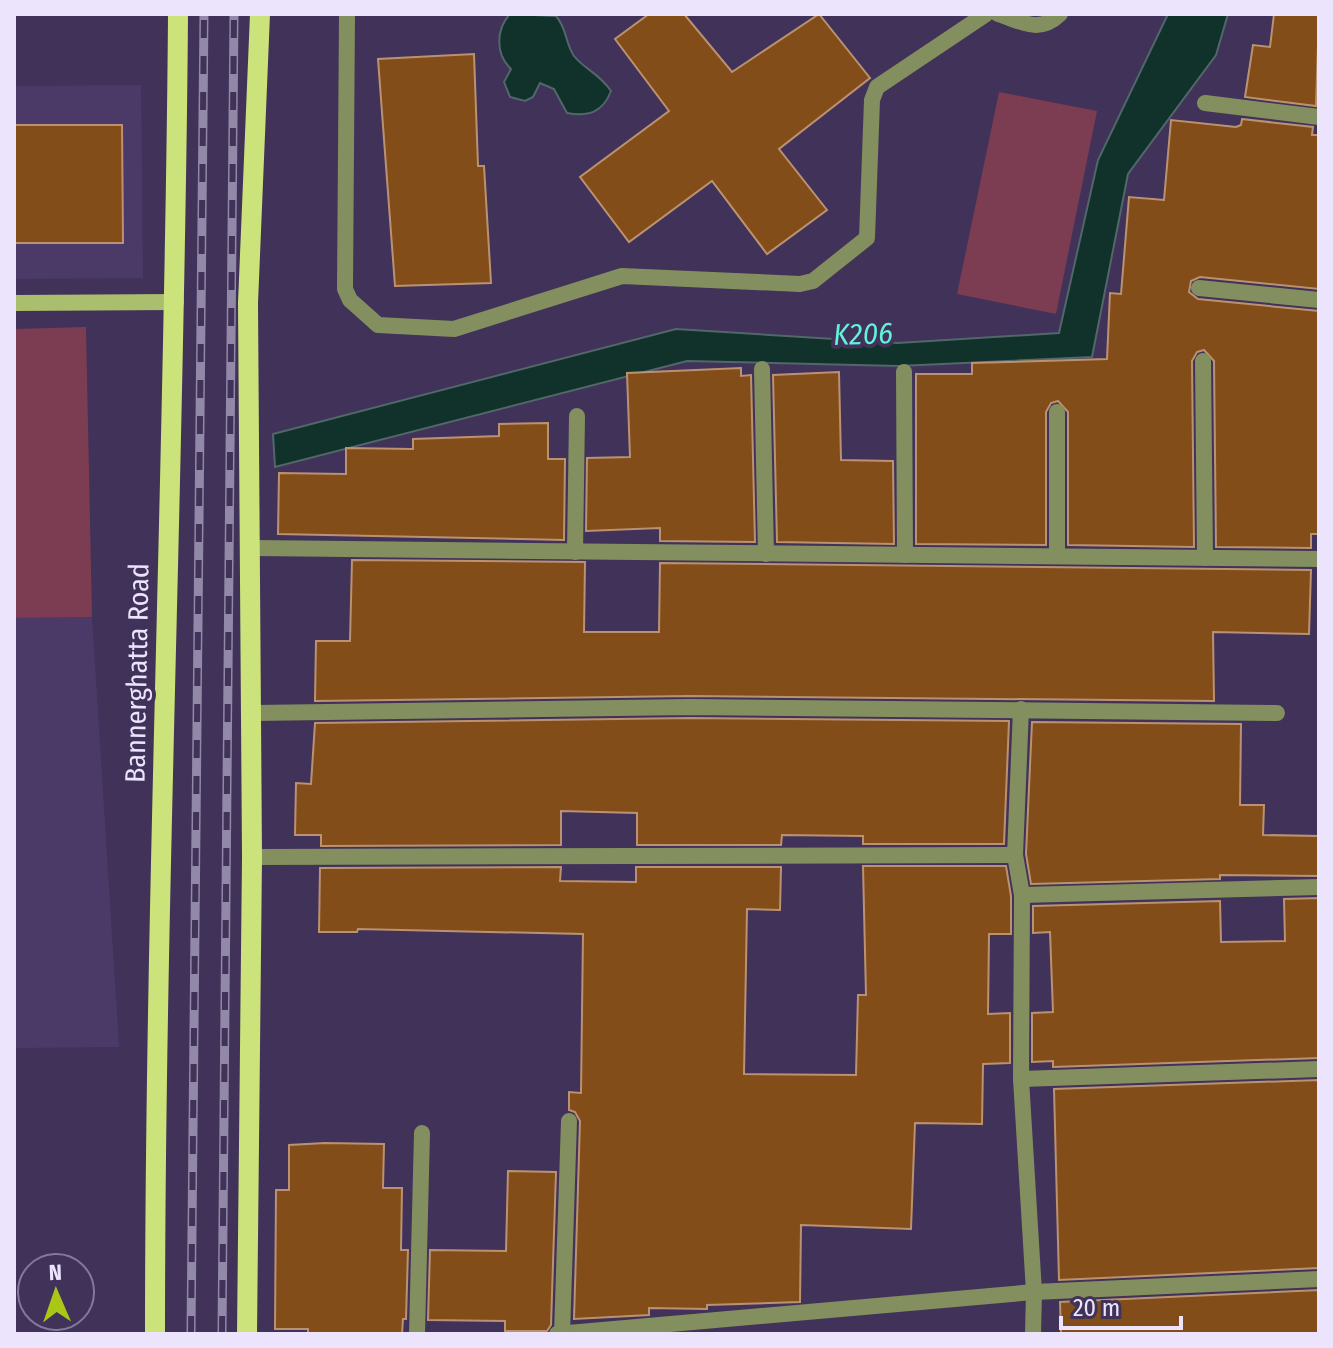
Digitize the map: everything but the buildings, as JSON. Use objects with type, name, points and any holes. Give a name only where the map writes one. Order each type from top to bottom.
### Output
[{"type":"main road","name":"Bannerghatta Road","points":[[155,1334],[155,1103],[176,302],[178,14]]},
{"type":"main road","points":[[247,1334],[252,857],[248,303],[260,14]]},
{"type":"street","points":[[347,14],[345,289],[350,300],[378,325],[454,329],[622,276],[800,284],[813,281],[867,238],[872,100],[877,87],[986,14]]},
{"type":"street","points":[[998,14],[1038,27],[1048,26],[1060,14]]},
{"type":"street","points":[[1205,103],[1319,117]]},
{"type":"street","points":[[1199,288],[1319,300]]},
{"type":"street","points":[[14,303],[176,302]]},
{"type":"street","points":[[1203,361],[1205,558]]},
{"type":"street","points":[[762,369],[766,554]]},
{"type":"street","points":[[904,372],[905,555]]},
{"type":"street","points":[[1057,412],[1057,555]]},
{"type":"street","points":[[575,552],[577,416]]},
{"type":"street","points":[[248,548],[1319,559]]},
{"type":"street","points":[[251,713],[690,707],[1277,713]]},
{"type":"street","points":[[1021,709],[1015,855],[1022,895],[1021,1079],[1034,1292],[1033,1334]]},
{"type":"street","points":[[252,857],[1015,855]]},
{"type":"street","points":[[1022,895],[1319,887]]},
{"type":"street","points":[[1021,1079],[1319,1069]]},
{"type":"street","points":[[569,1121],[560,1334],[1034,1292],[1319,1279]]},
{"type":"street","points":[[417,1334],[422,1133]]},
{"type":"street","points":[[756,1316],[757,1334]]},
{"type":"shaded area","points":[[510,14],[556,16],[574,56],[611,91],[604,104],[588,113],[567,113],[554,89],[540,83],[533,97],[525,101],[510,97],[504,82],[511,69],[502,56],[499,42],[502,27]]},
{"type":"shaded area","points":[[1168,14],[1228,14],[1216,55],[1128,174],[1092,357],[899,366],[687,361],[275,467],[273,434],[676,329],[898,343],[1059,333],[1098,160]]},
{"type":"shaded area","points":[[141,85],[143,278],[14,279],[14,86]]},
{"type":"shaded area","points":[[999,92],[1097,111],[1056,314],[957,294]]},
{"type":"shaded area","points":[[86,327],[92,617],[14,618],[14,329]]},
{"type":"shaded area","points":[[92,617],[119,1047],[14,1048],[14,618]]},
{"type":"railway","points":[[191,1334],[204,14]]},
{"type":"railway","points":[[222,1334],[234,14]]},
{"type":"water label","name":"K206","points":[[863,334]]}]
